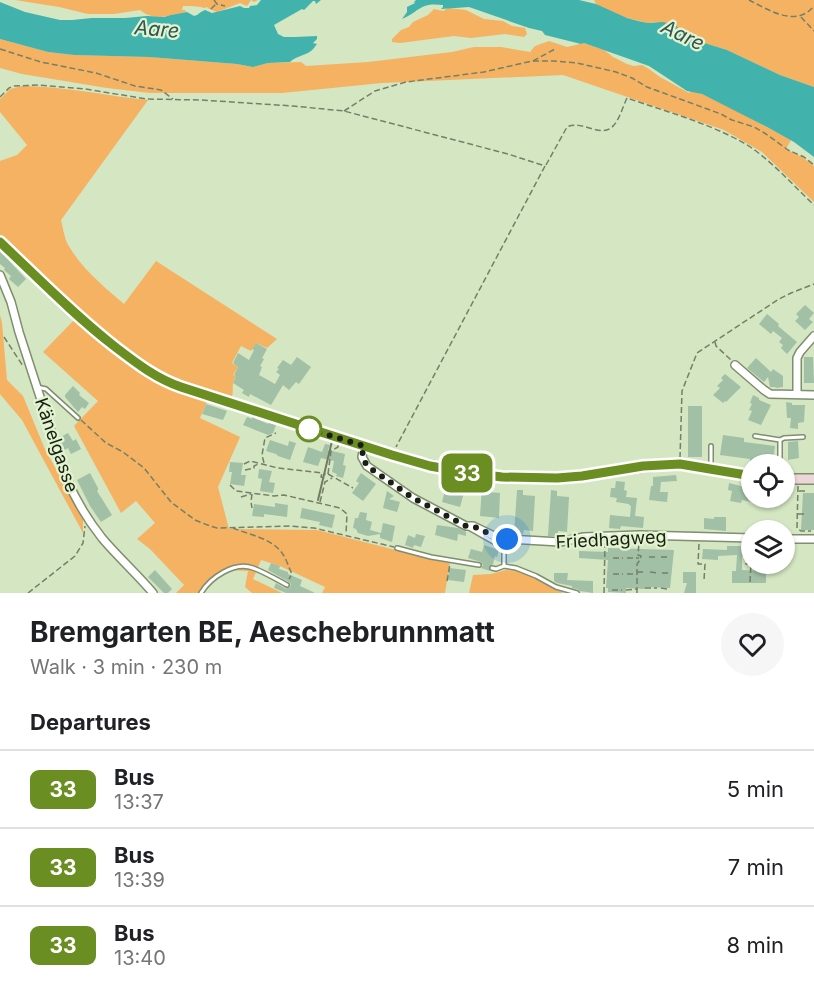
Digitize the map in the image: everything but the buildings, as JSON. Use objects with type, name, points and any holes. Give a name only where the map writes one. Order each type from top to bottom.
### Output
[{"type":"street","points":[[0,242],[80,318],[138,364],[168,382],[392,455],[430,466],[502,477],[582,476],[643,466],[680,464],[741,474]]},
{"type":"street","name":"Känelgasse","points":[[0,275],[11,302],[66,477],[77,502],[104,539],[153,593]]},
{"type":"street","points":[[797,394],[797,358],[814,336]]},
{"type":"street","points":[[735,365],[767,392],[814,395]]},
{"type":"street","name":"Friedhagweg","points":[[364,446],[362,456],[367,466],[413,498],[466,526],[473,526],[494,536],[560,543],[584,537],[639,535],[741,538]]},
{"type":"street","points":[[795,479],[814,479]]},
{"type":"street","points":[[795,539],[814,539]]},
{"type":"lane","points":[[36,387],[46,389],[78,418]]},
{"type":"lane","points":[[755,436],[780,440],[802,437]]},
{"type":"lane","points":[[780,440],[780,454]]},
{"type":"lane","points":[[711,446],[711,469]]},
{"type":"lane","points":[[466,526],[504,548],[504,566]]},
{"type":"lane","points":[[397,548],[431,557],[479,565]]},
{"type":"lane","points":[[492,568],[504,566],[516,568],[556,587],[577,593]]},
{"type":"lane","points":[[201,593],[213,579],[239,567],[251,567],[287,585]]},
{"type":"path","points":[[214,0],[217,4],[225,6]]},
{"type":"path","points":[[749,0],[790,17],[800,16],[814,6]]},
{"type":"path","points":[[212,9],[217,4]]},
{"type":"path","points":[[800,16],[814,31]]},
{"type":"path","points":[[0,49],[135,86],[161,90],[174,100]]},
{"type":"path","points":[[532,62],[555,49]]},
{"type":"path","points":[[344,111],[375,92],[413,81],[484,72],[532,62],[578,63],[616,72],[646,87],[754,128],[814,165]]},
{"type":"path","points":[[0,97],[14,86],[39,85],[85,89],[147,99],[201,100],[344,111],[508,154],[545,166]]},
{"type":"path","points":[[392,455],[567,126],[575,124],[607,130],[615,124],[627,98],[713,128],[754,150],[768,160],[814,205]]},
{"type":"path","points":[[680,464],[682,391],[697,353],[779,299],[814,284]]},
{"type":"path","points":[[4,336],[24,368]]},
{"type":"path","points":[[715,341],[716,346],[735,365]]},
{"type":"path","points":[[78,418],[106,443],[123,452],[144,468],[171,502],[195,520],[210,526],[232,528],[291,526],[314,528],[397,548]]},
{"type":"path","points":[[264,464],[262,455],[265,438],[276,433]]},
{"type":"path","points":[[244,464],[250,461],[278,468],[322,473],[321,477],[324,478],[327,474],[331,451],[338,447],[340,438]]},
{"type":"path","points":[[245,470],[254,468],[259,463]]},
{"type":"path","points":[[326,470],[327,474],[353,488]]},
{"type":"path","points":[[320,504],[325,482],[332,477]]},
{"type":"path","points":[[230,485],[236,491],[274,496],[284,495],[340,508],[347,516],[346,535]]},
{"type":"path","points":[[806,491],[798,489],[798,529],[811,531]]},
{"type":"path","points":[[241,498],[252,493]]},
{"type":"path","points":[[252,493],[252,508]]},
{"type":"path","points":[[28,593],[80,550],[85,538],[85,514]]},
{"type":"path","points":[[797,514],[805,514]]},
{"type":"path","points":[[232,528],[248,532],[280,550],[292,574],[287,585]]},
{"type":"path","points":[[639,535],[638,555],[642,557]]},
{"type":"path","points":[[605,536],[604,591],[608,590]]},
{"type":"path","points":[[699,537],[698,564],[705,564],[704,580]]},
{"type":"path","points":[[627,558],[642,557]]},
{"type":"path","points":[[637,590],[637,564],[642,557]]},
{"type":"path","points":[[649,557],[657,557]]},
{"type":"path","points":[[661,557],[669,557]]},
{"type":"path","points":[[604,558],[609,558]]},
{"type":"path","points":[[613,558],[623,558]]},
{"type":"path","points":[[447,581],[449,568]]},
{"type":"path","points":[[627,574],[645,572]]},
{"type":"path","points":[[650,572],[658,573]]},
{"type":"path","points":[[662,573],[670,573]]},
{"type":"path","points":[[604,574],[609,574]]},
{"type":"path","points":[[613,574],[622,574]]},
{"type":"path","points":[[750,574],[750,582]]},
{"type":"path","points":[[626,590],[641,588]]},
{"type":"path","points":[[645,588],[657,588]]},
{"type":"path","points":[[661,588],[667,589]]},
{"type":"path","points":[[612,590],[622,590]]},
{"type":"shaded area","points":[[15,0],[251,0],[247,6],[240,3],[217,12],[207,7],[183,6],[182,10],[186,12],[156,17],[140,10],[114,14],[88,14]]},
{"type":"shaded area","points":[[594,0],[814,0],[814,87],[780,75],[727,50],[695,40],[681,29],[627,18],[602,8]]},
{"type":"shaded area","points":[[448,8],[466,10],[484,19],[503,21],[512,26],[525,28],[527,34],[524,37],[505,34],[392,42],[401,30],[428,15],[434,9],[443,11]]},
{"type":"shaded area","points":[[0,39],[48,52],[74,55],[149,57],[253,67],[268,63],[301,62],[306,66],[368,62],[452,52],[474,47],[501,47],[530,52],[535,46],[549,41],[567,47],[584,43],[604,50],[627,64],[642,65],[689,93],[691,91],[702,94],[791,140],[786,149],[814,166],[814,202],[762,152],[724,130],[563,75],[382,83],[282,93],[150,93],[22,74],[0,68]]},
{"type":"shaded area","points":[[22,86],[70,89],[148,100],[61,220],[65,238],[72,252],[85,268],[124,304],[156,261],[277,339],[267,348],[256,343],[251,351],[241,346],[232,363],[238,367],[233,375],[236,376],[231,399],[161,376],[103,334],[0,237],[0,161],[17,155],[27,145],[0,112],[0,99],[10,89]]},
{"type":"shaded area","points":[[0,315],[7,380],[23,396],[44,447],[83,519],[83,533],[22,420],[0,394]]},
{"type":"shaded area","points":[[76,318],[137,366],[208,399],[200,418],[240,437],[218,487],[229,529],[317,530],[450,562],[445,593],[322,593],[325,587],[280,566],[261,560],[253,579],[282,593],[252,593],[245,587],[248,571],[226,570],[209,580],[198,593],[176,593],[184,585],[150,549],[137,539],[155,523],[136,501],[121,513],[74,426],[98,401],[43,352]]},
{"type":"shaded area","points":[[506,570],[520,571],[564,593],[469,593],[473,575]]},
{"type":"water","name":"Aare","points":[[261,0],[321,0],[316,4],[313,1],[304,10],[274,25],[278,34],[284,37],[317,36],[313,43],[317,44],[313,49],[290,62],[268,63],[253,67],[149,57],[74,55],[48,52],[0,39],[0,2],[25,12],[60,20],[72,20],[164,17],[187,12],[194,16],[205,10],[212,13],[240,6],[249,8],[257,5]]},
{"type":"water","name":"Aare","points":[[416,0],[579,0],[596,4],[638,21],[675,25],[695,40],[727,50],[780,75],[814,87],[814,157],[794,142],[767,127],[702,94],[687,91],[649,66],[584,43],[545,35],[542,31],[469,7],[441,9],[443,5],[429,5],[402,19],[407,12],[407,7]]},
{"type":"railway","points":[[318,500],[332,441]]},
{"type":"bus line","name":"33","points":[[0,242],[101,336],[160,379],[309,429],[430,466],[486,476],[557,478],[675,464],[741,474]]},
{"type":"route","points":[[309,429],[364,446],[362,456],[367,466],[413,498],[466,526],[471,525],[494,536],[507,539]]}]
